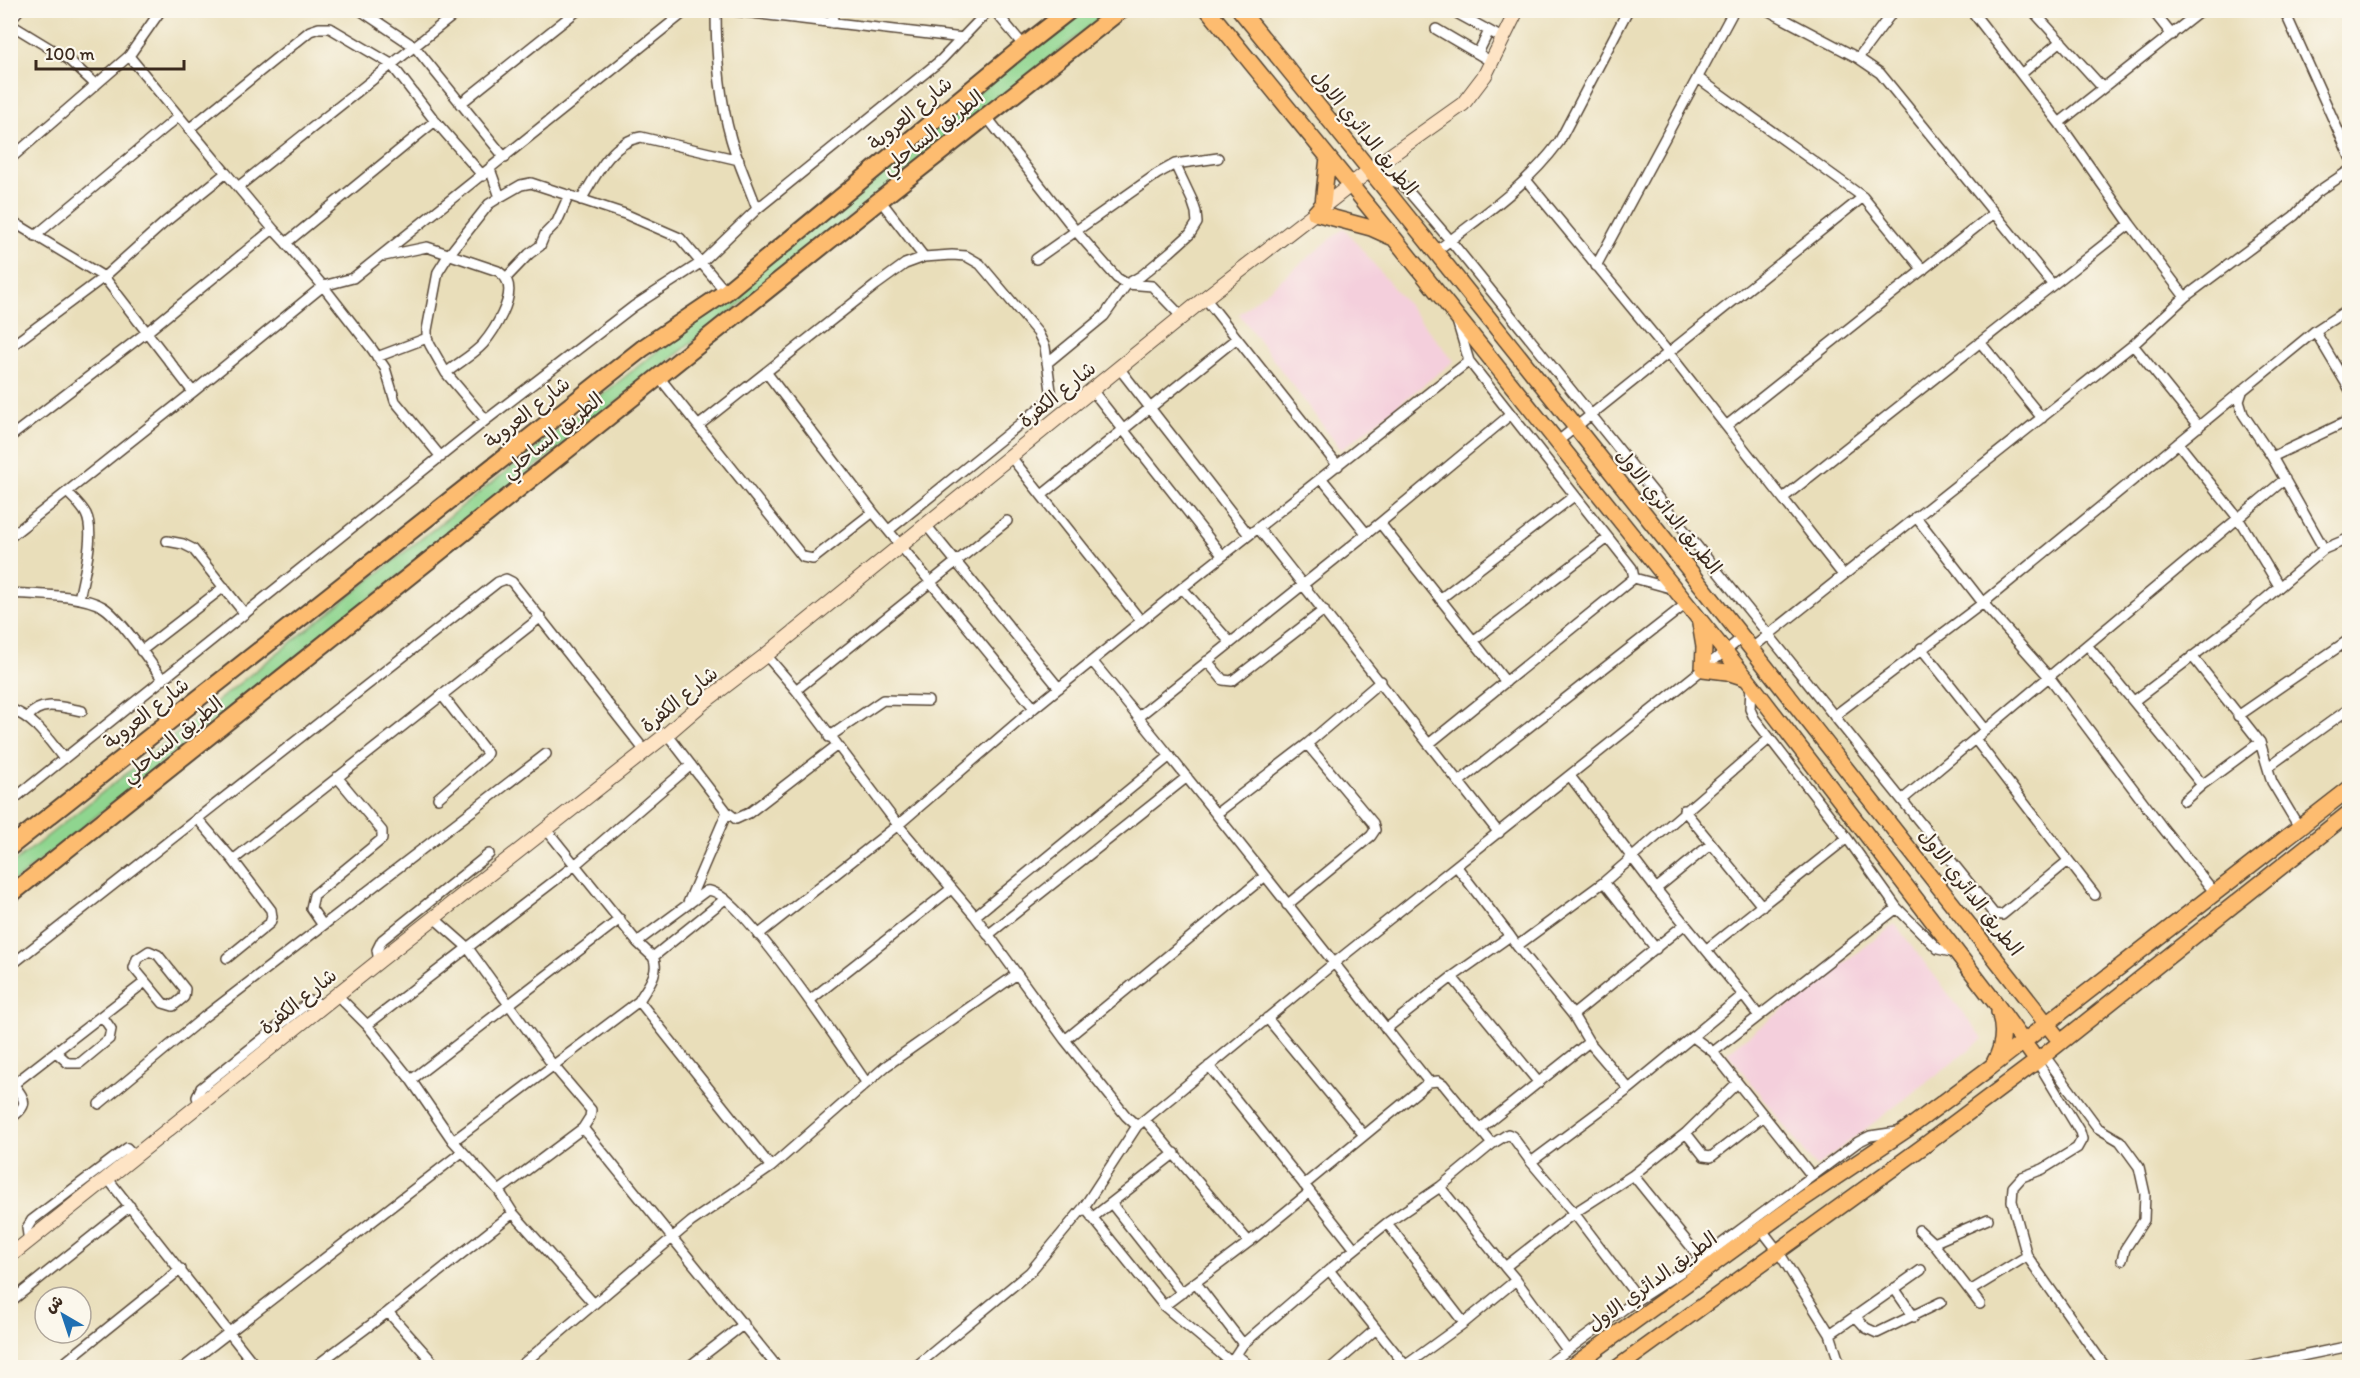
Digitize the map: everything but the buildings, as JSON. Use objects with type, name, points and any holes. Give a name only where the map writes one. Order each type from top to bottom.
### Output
[{"type":"highway","name":"شارع العروبة","points":[[10,847],[643,348],[726,292],[1070,10]]},
{"type":"highway","name":"الطريق الساحلي","points":[[10,895],[880,200],[1122,10]]},
{"type":"main road","points":[[1209,10],[1725,652],[2024,1042],[2041,1058]]},
{"type":"main road","name":"الطريق الدائري الاول","points":[[1239,10],[1381,183],[1748,643],[2061,1041]]},
{"type":"main road","points":[[1328,157],[1323,204],[1315,213],[1371,228],[1394,238]]},
{"type":"main road","points":[[1699,620],[1704,647],[1703,669],[1727,672],[1748,681]]},
{"type":"main road","name":"الطريق الدائري الاول","points":[[1570,1368],[1761,1229],[1906,1130],[1991,1067],[2349,788]]},
{"type":"main road","points":[[1617,1368],[2041,1058],[2349,812]]},
{"type":"main road","points":[[1991,1067],[1999,1052],[2003,1036],[2001,1017],[1994,1001]]},
{"type":"main road","points":[[1885,1144],[1899,1164]]},
{"type":"street","points":[[19,10],[10,22],[69,60],[96,85]]},
{"type":"street","points":[[10,159],[129,56],[161,10]]},
{"type":"street","points":[[360,10],[415,47],[505,158]]},
{"type":"street","points":[[238,187],[460,10]]},
{"type":"street","points":[[460,104],[578,10]]},
{"type":"street","points":[[10,537],[324,286],[353,278],[483,176],[687,10]]},
{"type":"street","points":[[716,10],[716,54],[722,102],[731,140],[757,209]]},
{"type":"street","points":[[726,10],[963,38]]},
{"type":"street","points":[[832,23],[834,10]]},
{"type":"street","points":[[10,802],[486,420],[634,306],[702,262],[757,209],[941,60],[989,10]]},
{"type":"street","points":[[994,10],[1024,46]]},
{"type":"street","points":[[1451,10],[1504,39]]},
{"type":"street","name":"شارع الكفرة","points":[[12,1252],[29,1242],[379,961],[667,734],[695,709],[766,655],[1205,298],[1370,170],[1462,104],[1475,89],[1492,62],[1517,10]]},
{"type":"street","points":[[1435,252],[1527,181],[1559,142],[1628,10]]},
{"type":"street","points":[[1596,266],[1734,10]]},
{"type":"street","points":[[1767,10],[1873,67],[2052,284]]},
{"type":"street","points":[[1858,58],[1894,10]]},
{"type":"street","points":[[1971,10],[2059,123],[2185,297]]},
{"type":"street","points":[[2032,10],[2102,87]]},
{"type":"street","points":[[2152,10],[2172,34]]},
{"type":"street","points":[[2059,123],[2202,10]]},
{"type":"street","points":[[2284,10],[2349,157]]},
{"type":"street","points":[[189,129],[310,31],[330,28],[391,64],[435,121],[483,176]]},
{"type":"street","points":[[1436,29],[1492,62]]},
{"type":"street","points":[[1478,53],[1489,31]]},
{"type":"street","points":[[2021,74],[2061,41]]},
{"type":"street","points":[[129,56],[178,117],[324,286],[385,368],[395,400],[441,457]]},
{"type":"street","points":[[1698,78],[1863,197],[1923,270]]},
{"type":"street","points":[[986,116],[1075,230],[1117,278],[1127,284],[1152,286],[1182,317]]},
{"type":"street","points":[[35,236],[178,117]]},
{"type":"street","points":[[285,243],[435,121]]},
{"type":"street","points":[[581,200],[605,161],[633,139],[641,137],[739,160]]},
{"type":"street","points":[[1036,259],[1174,164],[1218,158]]},
{"type":"street","points":[[1047,363],[1104,316],[1127,284],[1149,270],[1190,234],[1197,223],[1196,212],[1174,164]]},
{"type":"street","points":[[490,169],[500,197]]},
{"type":"street","points":[[914,1368],[1030,1272],[1084,1207],[1141,1123],[1209,1066],[1333,964],[1703,669],[1725,652],[1768,635],[2133,345],[2185,297],[2294,216],[2322,187],[2349,170]]},
{"type":"street","points":[[10,347],[104,277],[164,223],[226,173]]},
{"type":"street","points":[[1381,183],[1393,181],[1402,185],[1450,240],[1997,915],[2002,915],[2068,861]]},
{"type":"street","points":[[1527,181],[1668,352],[1843,575]]},
{"type":"street","points":[[486,420],[446,373],[427,338],[438,272],[489,204],[521,185],[531,183],[569,195],[671,233],[687,244],[726,292]]},
{"type":"street","points":[[506,278],[540,246],[545,234],[557,222],[569,195]]},
{"type":"street","points":[[1557,442],[1863,197]]},
{"type":"street","points":[[880,200],[924,257]]},
{"type":"street","points":[[1726,426],[1994,213]]},
{"type":"street","points":[[10,220],[104,277],[193,392]]},
{"type":"street","points":[[1783,498],[2130,224]]},
{"type":"street","points":[[10,437],[147,332],[273,229]]},
{"type":"street","points":[[381,256],[428,247],[448,256],[498,271],[506,278],[509,284],[507,302],[498,323],[483,344],[446,373]]},
{"type":"street","points":[[698,426],[905,264],[924,257],[952,255],[966,256],[980,264],[1038,333],[1045,347],[1052,398],[1063,414]]},
{"type":"street","points":[[1205,298],[1338,466]]},
{"type":"street","points":[[1834,716],[1983,603],[2178,443],[2349,308]]},
{"type":"street","points":[[1456,316],[1469,362],[1632,568],[1634,578]]},
{"type":"street","points":[[2316,332],[2349,390]]},
{"type":"street","points":[[377,357],[427,338]]},
{"type":"street","points":[[1041,495],[1237,338]]},
{"type":"street","points":[[1980,342],[2042,418]]},
{"type":"street","points":[[2133,345],[2199,427]]},
{"type":"street","points":[[758,935],[898,825],[1034,708],[1222,555],[1469,362]]},
{"type":"street","points":[[1119,368],[1250,535]]},
{"type":"street","points":[[766,372],[873,512],[1034,708]]},
{"type":"street","points":[[659,377],[802,557],[807,560],[813,559],[873,512]]},
{"type":"street","points":[[1092,390],[1222,555]]},
{"type":"street","points":[[2243,391],[2239,401],[2243,414],[2272,457],[2324,549]]},
{"type":"street","points":[[889,530],[1052,398]]},
{"type":"street","points":[[1138,717],[1380,523],[1510,415]]},
{"type":"street","points":[[2272,457],[2349,420]]},
{"type":"street","points":[[2178,443],[2238,518],[2279,586]]},
{"type":"street","points":[[1011,457],[1141,621]]},
{"type":"street","points":[[1322,479],[1366,533]]},
{"type":"street","points":[[1902,800],[2285,479]]},
{"type":"street","points":[[67,492],[86,513],[89,526],[89,544],[79,599]]},
{"type":"street","points":[[1440,599],[1574,496]]},
{"type":"street","points":[[1916,517],[1983,603],[2050,678],[2162,827],[2215,893]]},
{"type":"street","points":[[796,690],[1007,521]]},
{"type":"street","points":[[1380,523],[1506,682]]},
{"type":"street","points":[[926,525],[1059,688]]},
{"type":"street","points":[[1258,528],[1499,833]]},
{"type":"street","points":[[1473,641],[1608,538]]},
{"type":"street","points":[[2134,701],[2238,622],[2324,549],[2349,538]]},
{"type":"street","points":[[166,541],[183,544],[193,549],[245,614]]},
{"type":"street","points":[[1634,578],[1674,589]]},
{"type":"street","points":[[1430,743],[1634,578]]},
{"type":"street","points":[[10,966],[498,582],[507,579],[512,582],[645,751]]},
{"type":"street","points":[[141,651],[224,587]]},
{"type":"street","points":[[1182,588],[1230,642]]},
{"type":"street","points":[[10,592],[79,599],[102,606],[109,611],[163,680]]},
{"type":"street","points":[[1460,781],[1686,604]]},
{"type":"street","points":[[1207,661],[1222,680],[1232,681],[1324,610]]},
{"type":"street","points":[[233,860],[541,617]]},
{"type":"street","points":[[2238,716],[2349,639]]},
{"type":"street","points":[[2087,645],[2202,785]]},
{"type":"street","points":[[1922,648],[1986,730]]},
{"type":"street","points":[[766,655],[796,690],[829,737],[898,825],[975,916],[1065,1040],[1126,1116],[1141,1123],[1175,1153],[1249,1242]]},
{"type":"street","points":[[2192,656],[2260,742],[2272,782],[2299,827]]},
{"type":"street","points":[[1092,662],[1187,777],[1333,964],[1429,1082]]},
{"type":"street","points":[[1216,814],[1307,744],[1381,681]]},
{"type":"street","points":[[1748,681],[1750,709],[1769,739],[1847,838],[1897,908],[1938,949],[1956,953]]},
{"type":"street","points":[[438,798],[488,753],[441,694]]},
{"type":"street","points":[[829,737],[884,700],[928,700]]},
{"type":"street","points":[[28,717],[36,710],[46,706],[82,711]]},
{"type":"street","points":[[2268,767],[2349,708]]},
{"type":"street","points":[[10,709],[28,717],[64,759]]},
{"type":"street","points":[[667,734],[736,819],[743,817],[836,746]]},
{"type":"street","points":[[1975,738],[2095,895]]},
{"type":"street","points":[[1517,946],[1604,882],[1684,810],[1769,739]]},
{"type":"street","points":[[2184,801],[2260,742]]},
{"type":"street","points":[[1287,905],[1371,836],[1375,830],[1373,823],[1307,744]]},
{"type":"street","points":[[99,1104],[322,924],[546,754]]},
{"type":"street","points":[[975,916],[1170,756]]},
{"type":"street","points":[[367,1025],[576,865],[691,765]]},
{"type":"street","points":[[1570,776],[1656,889],[1707,949],[1759,1016]]},
{"type":"street","points":[[322,924],[311,908],[314,895],[383,835],[337,777]]},
{"type":"street","points":[[988,935],[1187,777]]},
{"type":"street","points":[[1684,810],[1762,906]]},
{"type":"street","points":[[688,903],[728,812]]},
{"type":"street","points":[[197,818],[267,903],[272,917],[270,923],[227,958]]},
{"type":"street","points":[[453,1141],[552,1064],[639,1001],[655,974],[657,964],[653,957],[637,942],[546,829]]},
{"type":"street","points":[[1707,949],[1847,838]]},
{"type":"street","points":[[1656,889],[1711,844]]},
{"type":"street","points":[[379,961],[377,950],[382,940],[489,854]]},
{"type":"street","points":[[1457,867],[1573,1015],[1589,1042],[1629,1089]]},
{"type":"street","points":[[1065,1040],[1264,877]]},
{"type":"street","points":[[1604,882],[1656,949]]},
{"type":"street","points":[[810,999],[951,889]]},
{"type":"street","points":[[637,942],[688,903],[710,890],[725,899],[758,935],[810,999],[866,1082]]},
{"type":"street","points":[[653,957],[725,899]]},
{"type":"street","points":[[1713,1052],[1897,908]]},
{"type":"street","points":[[435,918],[468,948],[552,1064],[591,1110],[590,1118],[583,1128],[499,1191]]},
{"type":"street","points":[[411,1080],[620,919]]},
{"type":"street","points":[[1573,1015],[1685,924]]},
{"type":"street","points":[[1386,1029],[1452,976],[1510,936]]},
{"type":"street","points":[[152,951],[158,955],[185,988],[186,994],[176,1004],[167,1006],[146,982],[136,970],[134,963],[144,953],[152,951]]},
{"type":"street","points":[[518,1368],[673,1237],[771,1167],[866,1082],[1017,974]]},
{"type":"street","points":[[1452,976],[1539,1083]]},
{"type":"street","points":[[10,1119],[22,1109],[25,1103],[23,1096],[12,1086],[146,982]]},
{"type":"street","points":[[337,995],[367,1025],[411,1080],[462,1152],[499,1191],[513,1213],[594,1304]]},
{"type":"street","points":[[1531,1162],[1629,1089],[1743,995]]},
{"type":"street","points":[[639,1001],[771,1167]]},
{"type":"street","points":[[56,1052],[68,1064],[80,1063],[109,1039],[111,1029],[102,1016]]},
{"type":"street","points":[[1267,1018],[1363,1134]]},
{"type":"street","points":[[1693,1037],[1713,1052],[1812,1176]]},
{"type":"street","points":[[1480,1130],[1589,1042]]},
{"type":"street","points":[[2041,1058],[2082,1139],[2077,1148],[2043,1169],[2022,1177],[2013,1187],[2012,1201],[2027,1256],[2106,1368]]},
{"type":"street","points":[[2041,1058],[2098,1128],[2120,1141],[2139,1167],[2145,1194],[2144,1220],[2125,1249],[2122,1260]]},
{"type":"street","points":[[1209,1066],[1355,1249]]},
{"type":"street","points":[[1164,1306],[1249,1242],[1363,1134],[1429,1082],[1438,1081],[1443,1084],[1492,1144]]},
{"type":"street","points":[[1505,1267],[1574,1213],[1633,1175],[1686,1133],[1737,1083]]},
{"type":"street","points":[[1686,1133],[1704,1156],[1711,1157],[1764,1116]]},
{"type":"street","points":[[583,1128],[778,1368]]},
{"type":"street","points":[[1543,1368],[1639,1299],[1701,1259],[1858,1142],[1870,1137],[1906,1130]]},
{"type":"street","points":[[1232,1362],[1243,1344],[1329,1270],[1387,1223],[1440,1187],[1492,1144],[1508,1134],[1574,1213],[1639,1299]]},
{"type":"street","points":[[29,1242],[27,1228],[32,1220],[127,1148],[135,1157]]},
{"type":"street","points":[[183,1368],[462,1152]]},
{"type":"street","points":[[1092,1218],[1175,1153]]},
{"type":"street","points":[[1633,1175],[1701,1259]]},
{"type":"street","points":[[108,1179],[257,1368]]},
{"type":"street","points":[[1440,1187],[1568,1350]]},
{"type":"street","points":[[1111,1203],[1182,1293]]},
{"type":"street","points":[[10,1302],[130,1206]]},
{"type":"street","points":[[1084,1207],[1164,1306],[1232,1362],[1252,1368]]},
{"type":"street","points":[[313,1368],[513,1213]]},
{"type":"street","points":[[1933,1243],[1988,1220]]},
{"type":"street","points":[[1387,1223],[1464,1323]]},
{"type":"street","points":[[1761,1229],[1778,1251],[1830,1334],[1841,1368]]},
{"type":"street","points":[[1919,1230],[1933,1243],[1980,1304]]},
{"type":"street","points":[[1970,1291],[2027,1256]]},
{"type":"street","points":[[58,1368],[181,1269]]},
{"type":"street","points":[[1329,1270],[1404,1366],[1464,1323],[1515,1280]]},
{"type":"street","points":[[1830,1334],[1921,1270]]},
{"type":"street","points":[[1196,1283],[1243,1344]]},
{"type":"street","points":[[1894,1288],[1914,1317]]},
{"type":"street","points":[[1855,1316],[1866,1328],[1877,1333],[1941,1302]]},
{"type":"street","points":[[388,1312],[438,1368]]},
{"type":"street","points":[[687,1368],[744,1324]]},
{"type":"street","points":[[1331,1368],[1376,1329]]},
{"type":"street","points":[[2244,1368],[2283,1364],[2349,1346]]},
{"type":"shaded area","points":[[1344,228],[1454,361],[1341,450],[1239,314]]},
{"type":"shaded area","points":[[1895,924],[1983,1039],[1816,1167],[1727,1052]]},
{"type":"green space","points":[[1084,11],[1109,11],[11,884],[11,865],[1022,58]]}]
